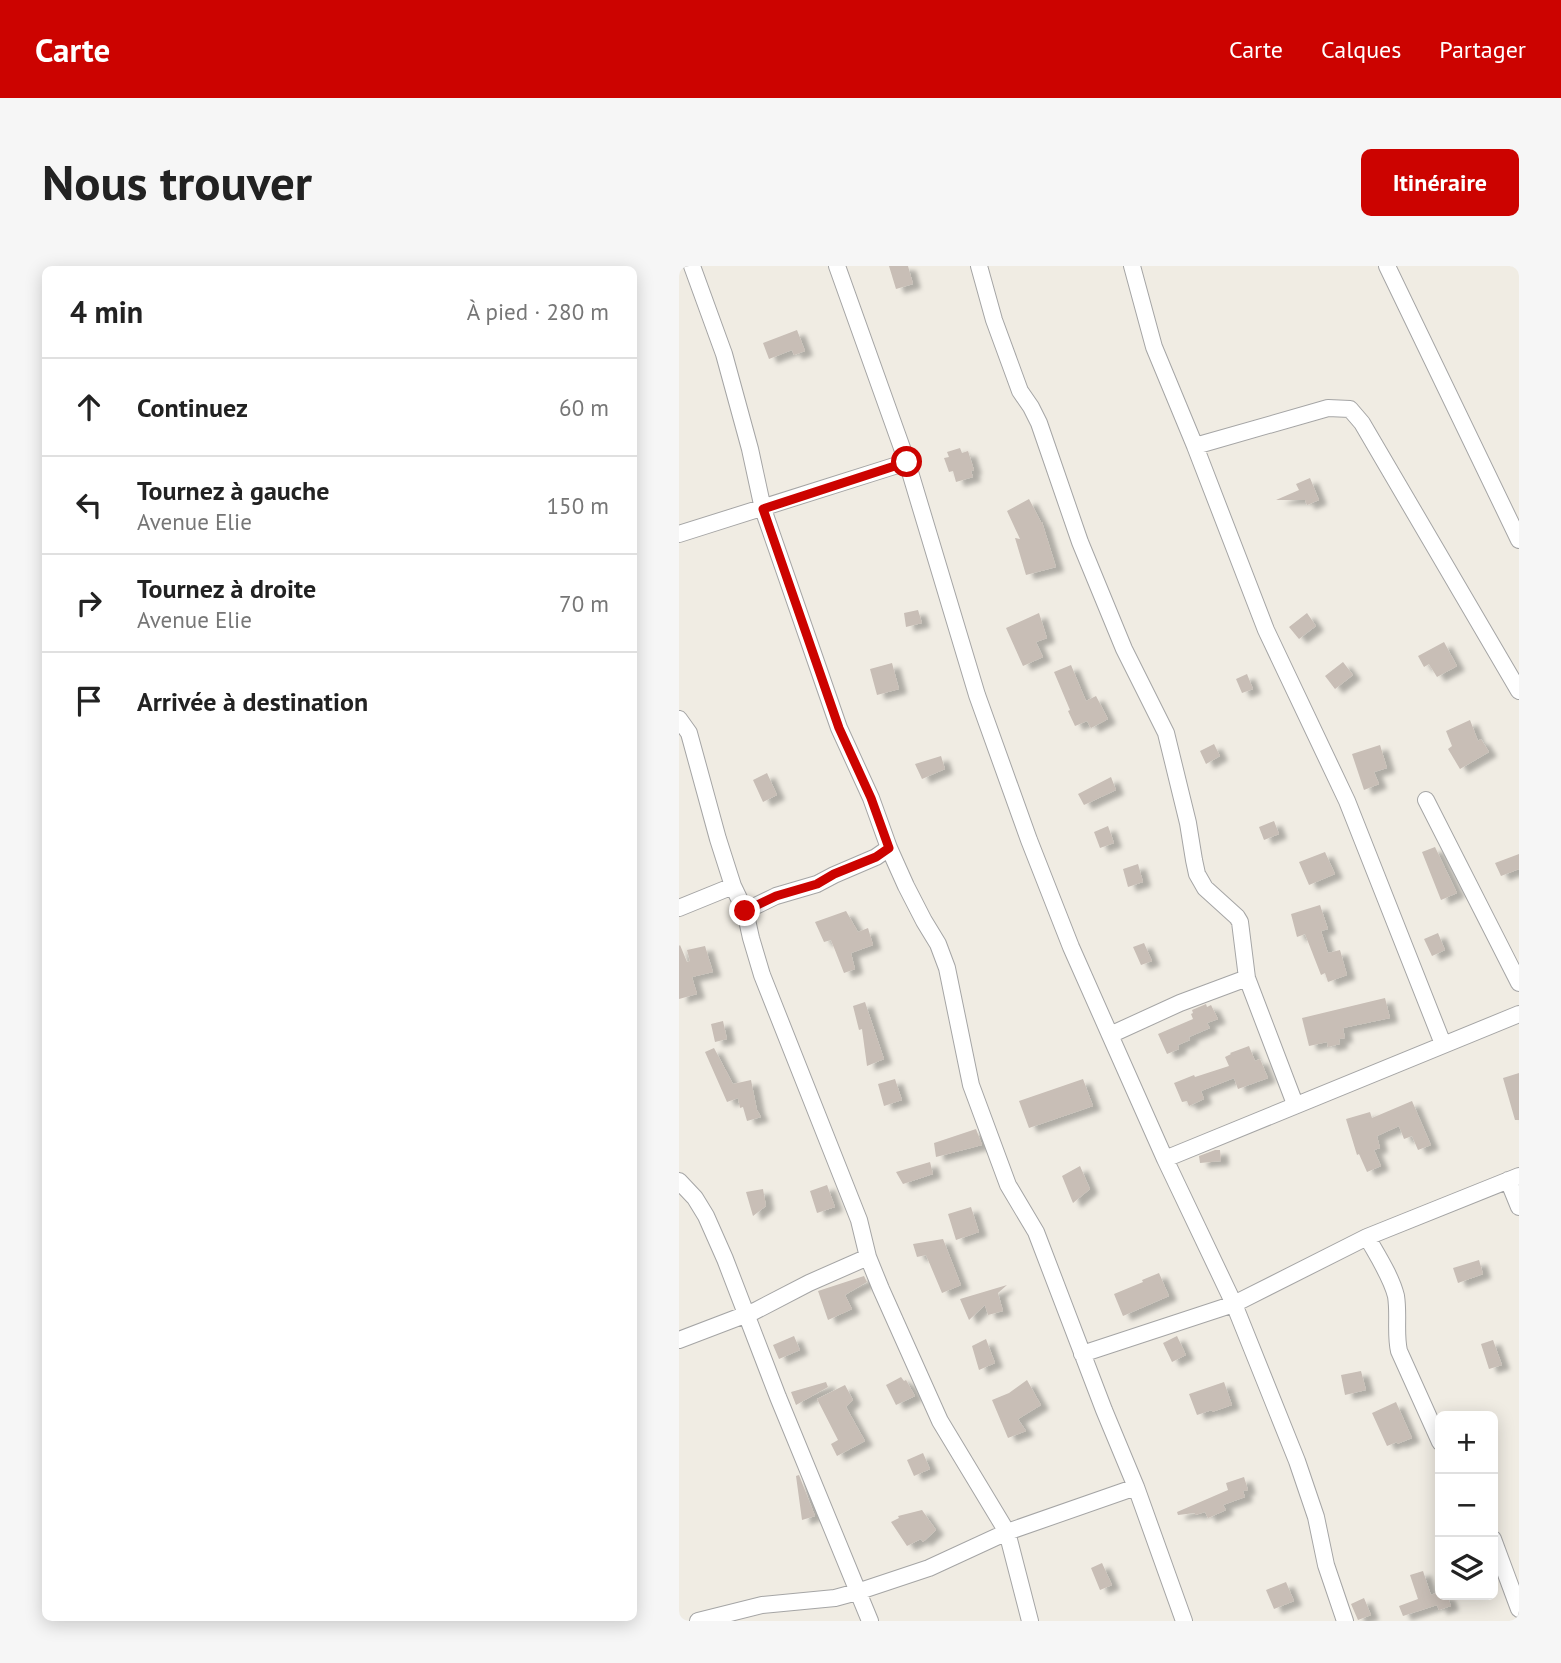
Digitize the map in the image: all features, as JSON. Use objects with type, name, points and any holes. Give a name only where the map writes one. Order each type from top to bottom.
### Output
[{"type":"street","points":[[692,266],[724,354],[763,509],[839,728],[871,798],[889,848],[924,922],[938,944],[947,968],[971,1085],[1008,1185],[1036,1232],[1136,1487],[1184,1621]]},
{"type":"street","points":[[837,266],[907,462],[982,708],[1030,840],[1110,1035],[1234,1304],[1316,1517],[1326,1565],[1345,1621]]},
{"type":"street","points":[[979,266],[994,320],[1020,391],[1039,423],[1080,542],[1124,649],[1166,733],[1188,823],[1197,874],[1205,888],[1240,922],[1247,978],[1296,1104]]},
{"type":"street","points":[[1132,266],[1154,347],[1266,630],[1347,801],[1443,1044]]},
{"type":"street","points":[[1387,266],[1519,540]]},
{"type":"street","points":[[1195,446],[1328,408],[1350,408],[1362,423],[1519,691]]},
{"type":"street","points":[[679,534],[907,462]]},
{"type":"street","points":[[679,719],[689,733],[718,839],[733,886],[745,911],[762,975],[859,1220],[868,1257],[940,1420],[1007,1532],[1030,1621]]},
{"type":"street","points":[[1426,800],[1519,983]]},
{"type":"street","points":[[745,911],[776,896],[817,884],[876,857],[889,848]]},
{"type":"street","points":[[679,908],[733,886]]},
{"type":"street","points":[[1110,1035],[1180,1003],[1247,978]]},
{"type":"street","points":[[1165,1159],[1519,1014]]},
{"type":"street","points":[[1082,1354],[1234,1304],[1367,1237],[1514,1178],[1519,1207]]},
{"type":"street","points":[[679,1181],[695,1198],[706,1216],[870,1621]]},
{"type":"street","points":[[1367,1237],[1395,1295],[1399,1351],[1435,1431]]},
{"type":"street","points":[[679,1339],[755,1311],[868,1257]]},
{"type":"street","points":[[698,1621],[762,1605],[835,1598],[857,1592],[929,1568],[1007,1532],[1136,1487]]},
{"type":"street","points":[[1498,1552],[1519,1609]]},
{"type":"building","points":[[889,266],[908,266],[913,284],[896,289]]},
{"type":"building","points":[[797,330],[805,351],[794,355],[792,350],[769,359],[763,343]]},
{"type":"building","points":[[960,448],[962,453],[968,451],[974,470],[971,471],[973,477],[956,482],[953,471],[949,472],[944,458],[949,457],[947,452]]},
{"type":"building","points":[[1310,478],[1319,500],[1307,505],[1305,500],[1276,500],[1299,490],[1296,484]]},
{"type":"building","points":[[1029,499],[1042,522],[1056,567],[1026,575],[1015,538],[1020,539],[1007,511]]},
{"type":"building","points":[[918,610],[922,623],[906,627],[904,613]]},
{"type":"building","points":[[1039,613],[1047,638],[1036,642],[1043,657],[1023,666],[1006,628]]},
{"type":"building","points":[[1307,613],[1316,626],[1299,639],[1289,627]]},
{"type":"building","points":[[1444,642],[1457,666],[1437,677],[1429,664],[1424,667],[1418,656]]},
{"type":"building","points":[[1343,662],[1353,675],[1335,689],[1325,676]]},
{"type":"building","points":[[892,663],[899,689],[877,695],[870,669]]},
{"type":"building","points":[[1071,665],[1086,701],[1096,696],[1108,719],[1091,728],[1087,721],[1075,726],[1054,672]]},
{"type":"building","points":[[1247,674],[1253,689],[1242,693],[1236,679]]},
{"type":"building","points":[[1470,720],[1478,741],[1481,739],[1489,752],[1460,769],[1448,749],[1452,746],[1446,731]]},
{"type":"building","points":[[1214,744],[1220,756],[1206,764],[1200,751]]},
{"type":"building","points":[[1380,745],[1387,768],[1374,772],[1379,784],[1364,790],[1352,754]]},
{"type":"building","points":[[941,756],[945,769],[922,779],[915,764]]},
{"type":"building","points":[[767,773],[777,795],[763,802],[753,780]]},
{"type":"building","points":[[1111,777],[1116,790],[1084,805],[1078,794]]},
{"type":"building","points":[[1274,821],[1279,834],[1264,840],[1259,827]]},
{"type":"building","points":[[1108,826],[1114,843],[1100,848],[1094,832]]},
{"type":"building","points":[[1435,847],[1457,893],[1441,900],[1422,852]]},
{"type":"building","points":[[1325,852],[1335,874],[1309,885],[1299,862]]},
{"type":"building","points":[[1519,854],[1519,869],[1501,876],[1495,863]]},
{"type":"building","points":[[1138,864],[1143,882],[1128,887],[1123,869]]},
{"type":"building","points":[[1320,905],[1328,929],[1321,931],[1328,953],[1340,950],[1347,975],[1328,982],[1325,973],[1321,975],[1305,934],[1297,937],[1291,914]]},
{"type":"building","points":[[846,911],[858,932],[868,928],[873,945],[851,953],[855,969],[844,973],[831,940],[824,942],[815,922]]},
{"type":"building","points":[[1438,933],[1445,950],[1432,956],[1424,939]]},
{"type":"building","points":[[1144,943],[1152,961],[1141,965],[1133,947]]},
{"type":"building","points":[[679,946],[687,962],[690,961],[687,950],[705,946],[713,972],[692,977],[697,994],[679,999]]},
{"type":"building","points":[[1385,998],[1390,1018],[1343,1028],[1345,1038],[1339,1039],[1340,1044],[1328,1047],[1327,1042],[1309,1046],[1302,1018]]},
{"type":"building","points":[[865,1002],[884,1059],[867,1066],[862,1029],[859,1030],[853,1006]]},
{"type":"building","points":[[1206,1004],[1207,1007],[1211,1005],[1218,1019],[1207,1023],[1210,1028],[1189,1037],[1190,1040],[1178,1045],[1179,1049],[1167,1054],[1158,1034],[1193,1019],[1192,1010]]},
{"type":"building","points":[[723,1021],[727,1039],[715,1042],[711,1024]]},
{"type":"building","points":[[1249,1046],[1255,1061],[1260,1059],[1268,1078],[1238,1089],[1234,1078],[1201,1091],[1204,1099],[1189,1106],[1187,1101],[1182,1102],[1174,1083],[1229,1066],[1225,1057]]},
{"type":"building","points":[[714,1048],[733,1084],[751,1080],[761,1117],[747,1121],[738,1098],[727,1102],[705,1052]]},
{"type":"building","points":[[1519,1073],[1519,1120],[1515,1120],[1503,1078]]},
{"type":"building","points":[[895,1079],[902,1100],[884,1106],[878,1084]]},
{"type":"building","points":[[1083,1079],[1093,1106],[1029,1128],[1019,1101]]},
{"type":"building","points":[[1412,1101],[1431,1145],[1418,1150],[1412,1136],[1404,1139],[1399,1126],[1377,1136],[1380,1148],[1374,1150],[1381,1166],[1367,1172],[1359,1154],[1357,1155],[1346,1119],[1370,1112],[1372,1118]]},
{"type":"building","points":[[976,1129],[982,1145],[936,1157],[934,1143]]},
{"type":"building","points":[[1220,1150],[1221,1161],[1200,1163],[1199,1156]]},
{"type":"building","points":[[930,1162],[933,1174],[903,1184],[896,1172]]},
{"type":"building","points":[[1080,1166],[1090,1189],[1073,1203],[1062,1176]]},
{"type":"building","points":[[827,1185],[835,1207],[817,1213],[810,1191]]},
{"type":"building","points":[[763,1189],[766,1206],[753,1216],[746,1192]]},
{"type":"building","points":[[971,1207],[979,1232],[956,1240],[948,1214]]},
{"type":"building","points":[[943,1239],[961,1285],[942,1293],[926,1255],[917,1257],[913,1244]]},
{"type":"building","points":[[1479,1260],[1483,1274],[1458,1283],[1453,1268]]},
{"type":"building","points":[[1159,1273],[1169,1296],[1123,1316],[1114,1294]]},
{"type":"building","points":[[864,1276],[867,1282],[845,1295],[852,1309],[828,1320],[818,1291]]},
{"type":"building","points":[[1007,1285],[998,1293],[1003,1311],[988,1315],[985,1305],[969,1320],[960,1299]]},
{"type":"building","points":[[794,1336],[800,1350],[779,1359],[773,1345]]},
{"type":"building","points":[[1177,1336],[1186,1355],[1172,1362],[1163,1343]]},
{"type":"building","points":[[986,1339],[995,1363],[979,1370],[972,1346]]},
{"type":"building","points":[[1493,1340],[1502,1365],[1489,1369],[1481,1344]]},
{"type":"building","points":[[1361,1371],[1366,1390],[1345,1395],[1341,1375]]},
{"type":"building","points":[[901,1377],[906,1380],[915,1396],[896,1405],[886,1385]]},
{"type":"building","points":[[1027,1380],[1041,1405],[1018,1419],[1026,1431],[1008,1438],[992,1400],[1009,1393]]},
{"type":"building","points":[[826,1382],[828,1387],[796,1405],[791,1392]]},
{"type":"building","points":[[1224,1382],[1232,1405],[1197,1415],[1189,1394]]},
{"type":"building","points":[[845,1385],[853,1400],[846,1407],[865,1441],[837,1456],[831,1444],[838,1440],[817,1399]]},
{"type":"building","points":[[1396,1402],[1412,1438],[1387,1446],[1372,1413]]},
{"type":"building","points":[[923,1453],[930,1469],[914,1476],[907,1460]]},
{"type":"building","points":[[799,1475],[815,1516],[802,1520],[796,1476]]},
{"type":"building","points":[[1244,1477],[1248,1490],[1243,1491],[1245,1497],[1223,1505],[1226,1510],[1208,1518],[1205,1512],[1178,1515],[1177,1512],[1228,1490],[1226,1483]]},
{"type":"building","points":[[922,1510],[936,1530],[923,1542],[921,1539],[907,1546],[891,1522],[899,1518],[898,1516]]},
{"type":"building","points":[[1102,1563],[1112,1585],[1100,1590],[1091,1568]]},
{"type":"building","points":[[1423,1571],[1431,1595],[1435,1593],[1435,1600],[1449,1600],[1451,1606],[1439,1610],[1437,1605],[1403,1616],[1399,1606],[1418,1599],[1410,1575]]},
{"type":"building","points":[[1286,1582],[1294,1601],[1274,1609],[1266,1590]]},
{"type":"building","points":[[1364,1598],[1371,1615],[1358,1620],[1351,1604]]},
{"type":"route","points":[[745,911],[776,896],[817,884],[876,857],[889,848],[871,798],[839,728],[763,509],[907,462]]}]
